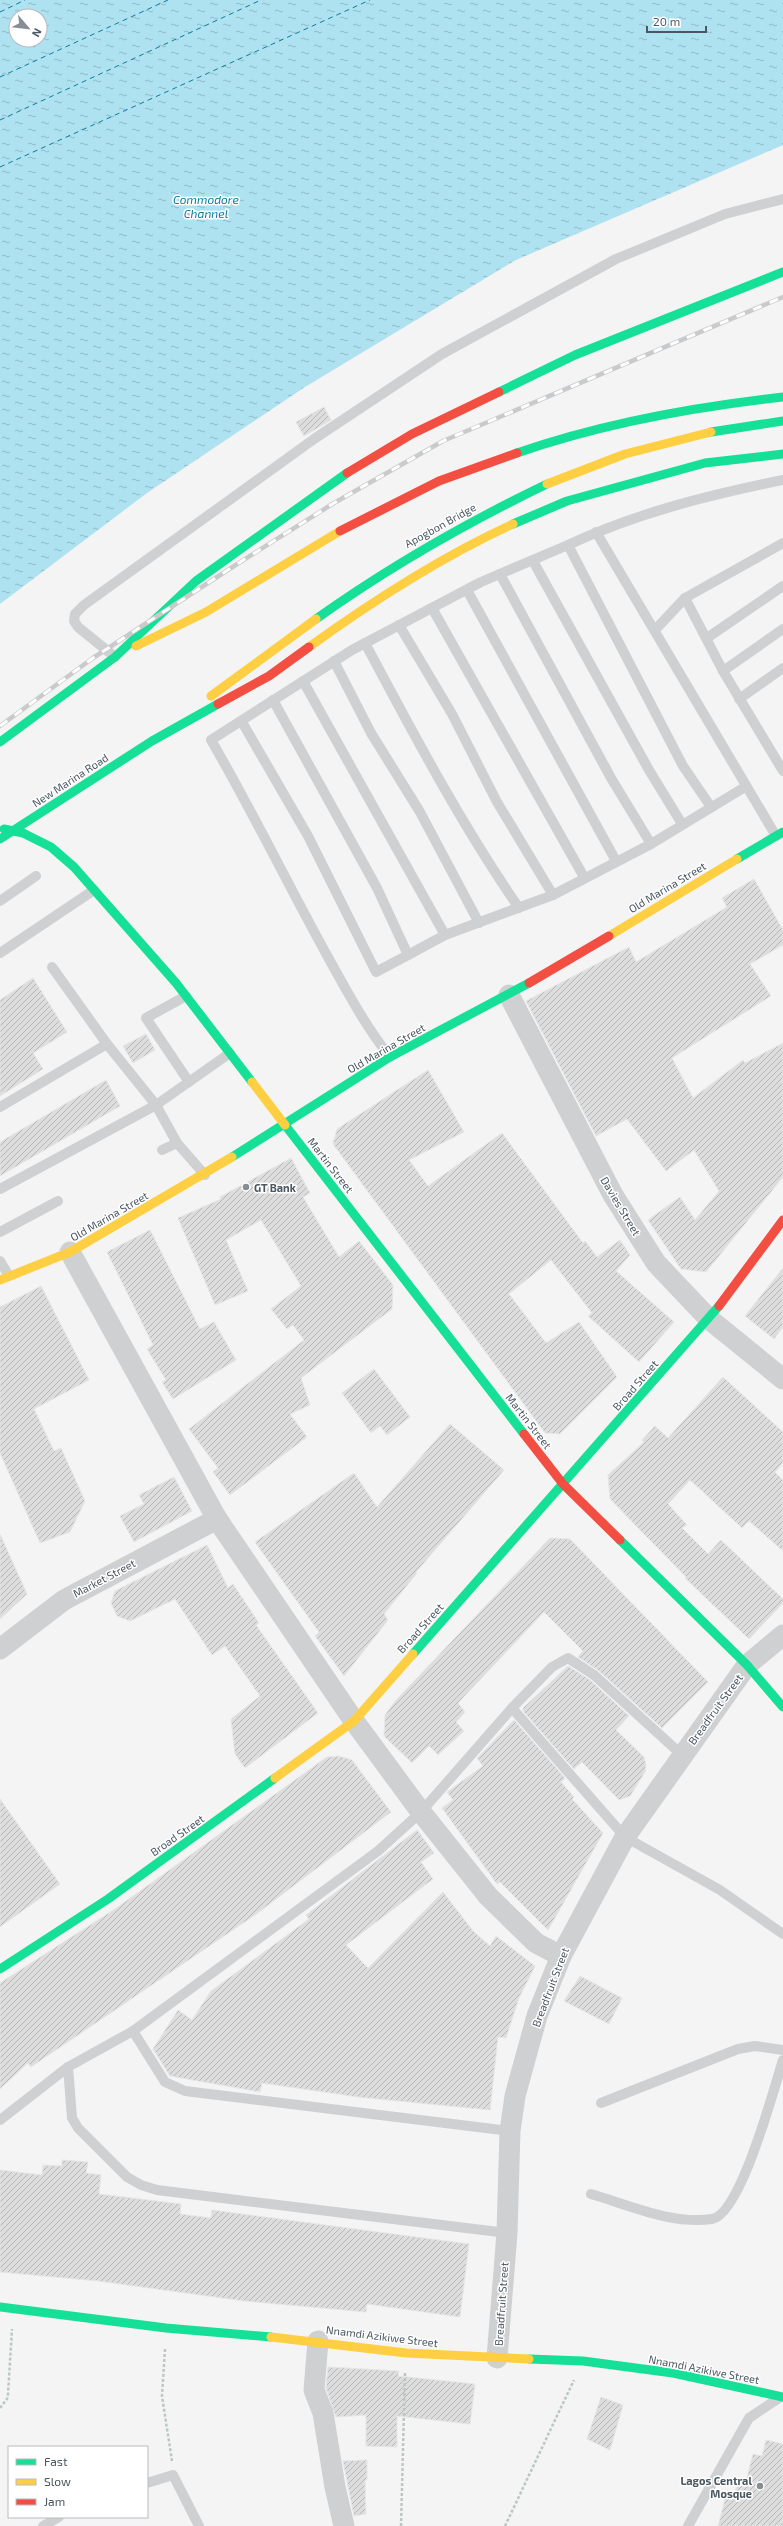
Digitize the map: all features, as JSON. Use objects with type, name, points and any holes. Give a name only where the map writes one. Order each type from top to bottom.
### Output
[{"type":"main road","points":[[0,742],[116,657],[196,581],[344,475],[412,434],[575,356],[783,272]]},
{"type":"main road","points":[[116,657],[206,612],[271,571],[338,532],[439,482],[490,462],[598,429],[660,414],[711,405],[783,397]]},
{"type":"main road","name":"Apogbon Bridge","points":[[152,741],[272,649],[379,575],[442,535],[477,517],[541,486],[601,462],[702,432],[783,421]]},
{"type":"main road","points":[[152,741],[269,676],[335,628],[411,578],[470,544],[550,507],[706,463],[783,454]]},
{"type":"main road","name":"New Marina Road","points":[[0,839],[152,741]]},
{"type":"main road","name":"Martin Street","points":[[0,828],[23,833],[51,847],[74,867],[186,996],[563,1484],[747,1665],[783,1707]]},
{"type":"main road","name":"Old Marina Street","points":[[5,1278],[70,1252],[206,1175],[390,1057],[509,995],[779,834]]},
{"type":"main road","name":"Broad Street","points":[[0,1969],[108,1899],[354,1721],[709,1319],[783,1220]]},
{"type":"main road","name":"Nnamdi Azikiwe Street","points":[[0,2307],[93,2317],[166,2328],[318,2341],[406,2353],[583,2361],[673,2373],[782,2396]]},
{"type":"street","name":"Davies Street","points":[[509,995],[613,1195],[656,1264],[709,1319],[783,1379]]},
{"type":"street","points":[[70,1252],[217,1519],[354,1721],[421,1812],[488,1896],[536,1942],[560,1956]]},
{"type":"street","name":"Market Street","points":[[0,1649],[64,1600],[217,1519]]},
{"type":"street","name":"Breadfruit Street","points":[[497,2358],[507,2233],[510,2131],[515,2096],[537,2016],[560,1956],[626,1837],[682,1755],[747,1665],[783,1635]]},
{"type":"street","points":[[318,2341],[314,2390],[323,2413],[335,2487],[344,2526]]},
{"type":"lane","points":[[116,657],[78,628],[74,621],[75,614],[123,577],[314,439],[442,354],[616,259],[725,214],[783,199]]},
{"type":"lane","points":[[390,1057],[372,1035],[357,1010],[296,900],[242,793],[211,740],[242,722],[273,700],[334,661],[399,625],[500,574],[568,546],[596,532],[704,496],[783,480]]},
{"type":"lane","points":[[596,532],[745,787],[779,834]]},
{"type":"lane","points":[[654,630],[685,598],[783,543]]},
{"type":"lane","points":[[568,546],[683,766],[711,807]]},
{"type":"lane","points":[[533,560],[642,757],[682,824]]},
{"type":"lane","points":[[500,574],[611,778],[651,844]]},
{"type":"lane","points":[[707,638],[783,586]]},
{"type":"lane","points":[[466,590],[616,861]]},
{"type":"lane","points":[[685,598],[723,671],[783,771]]},
{"type":"lane","points":[[432,608],[584,877]]},
{"type":"lane","points":[[399,625],[452,714],[497,802],[553,895]]},
{"type":"lane","points":[[723,671],[783,629]]},
{"type":"lane","points":[[366,643],[452,800],[493,870],[519,908]]},
{"type":"lane","points":[[334,661],[371,733],[420,812],[479,923]]},
{"type":"lane","points":[[739,699],[783,668]]},
{"type":"lane","points":[[303,681],[445,935]]},
{"type":"lane","points":[[273,700],[377,888],[408,955]]},
{"type":"lane","points":[[242,722],[308,836],[376,972],[445,935],[553,895],[584,877],[651,844],[745,787]]},
{"type":"lane","points":[[0,901],[36,876]]},
{"type":"lane","points":[[0,953],[94,890]]},
{"type":"lane","points":[[52,967],[107,1044],[156,1105],[177,1142],[206,1175]]},
{"type":"lane","points":[[186,996],[146,1018],[189,1082]]},
{"type":"lane","points":[[0,1107],[107,1044]]},
{"type":"lane","points":[[0,1189],[156,1105],[230,1052]]},
{"type":"lane","points":[[162,1150],[177,1142]]},
{"type":"lane","points":[[0,1232],[58,1201]]},
{"type":"lane","points":[[0,1261],[5,1278]]},
{"type":"lane","points":[[0,2120],[68,2067],[133,2031],[378,1851],[421,1812],[512,1708],[552,1667],[568,1658],[594,1675],[682,1755]]},
{"type":"lane","points":[[512,1708],[626,1837],[720,1890],[783,1934]]},
{"type":"lane","points":[[133,2031],[165,2082],[185,2091],[510,2131]]},
{"type":"lane","points":[[601,2103],[738,2049],[755,2046],[783,2050]]},
{"type":"lane","points":[[591,2194],[682,2220],[714,2219],[728,2207],[750,2165],[783,2060]]},
{"type":"lane","points":[[68,2067],[72,2118],[78,2128],[127,2176],[141,2185],[157,2190],[507,2233]]},
{"type":"lane","points":[[688,2526],[750,2418],[782,2396]]},
{"type":"lane","points":[[148,2483],[174,2475],[198,2526]]},
{"type":"lane","points":[[43,2526],[58,2518]]},
{"type":"path","points":[[0,2408],[7,2400],[8,2394],[13,2308]]},
{"type":"path","points":[[166,2328],[162,2396],[174,2475]]},
{"type":"path","points":[[401,2526],[405,2453],[406,2353]]},
{"type":"path","points":[[505,2526],[583,2361]]},
{"type":"water","name":"Commodore Channel","points":[[0,0],[783,0],[783,145],[516,260],[305,387],[147,493],[0,604]]},
{"type":"building","points":[[324,407],[331,420],[304,436],[296,422]]},
{"type":"building","points":[[754,879],[783,930],[783,945],[750,964],[771,996],[672,1058],[693,1098],[743,1060],[745,1063],[783,1043],[783,1177],[706,1272],[681,1269],[648,1220],[680,1197],[695,1220],[719,1191],[694,1150],[666,1171],[627,1119],[596,1136],[526,1001],[629,947],[636,962],[727,907],[722,898]]},
{"type":"building","points":[[33,978],[67,1032],[33,1053],[43,1069],[0,1096],[0,1000]]},
{"type":"building","points":[[146,1034],[155,1050],[133,1063],[123,1046]]},
{"type":"building","points":[[428,1070],[464,1132],[409,1160],[428,1186],[502,1133],[583,1243],[585,1241],[597,1257],[620,1240],[630,1255],[616,1271],[674,1322],[639,1362],[588,1316],[592,1313],[551,1260],[509,1294],[546,1343],[579,1322],[617,1377],[560,1434],[545,1433],[333,1144],[337,1129]]},
{"type":"building","points":[[106,1080],[120,1106],[0,1176],[0,1142]]},
{"type":"building","points":[[291,1158],[310,1193],[303,1197],[339,1257],[359,1241],[393,1285],[392,1309],[301,1378],[310,1405],[290,1414],[307,1437],[230,1495],[213,1472],[218,1468],[189,1429],[304,1340],[293,1325],[287,1329],[271,1309],[301,1286],[261,1220],[226,1240],[248,1291],[215,1305],[178,1218],[221,1199],[220,1197]]},
{"type":"building","points":[[150,1230],[200,1329],[214,1322],[236,1360],[173,1399],[162,1382],[166,1380],[147,1349],[153,1345],[107,1252]]},
{"type":"building","points":[[783,1268],[783,1327],[774,1339],[745,1316]]},
{"type":"building","points":[[41,1286],[89,1380],[34,1409],[54,1451],[61,1448],[85,1501],[70,1532],[40,1543],[0,1453],[0,1307]]},
{"type":"building","points":[[374,1369],[410,1417],[387,1435],[380,1426],[371,1433],[342,1393]]},
{"type":"building","points":[[723,1377],[783,1432],[783,1463],[775,1472],[783,1480],[783,1551],[749,1521],[742,1528],[690,1480],[668,1504],[687,1525],[682,1528],[708,1554],[721,1540],[783,1599],[783,1603],[749,1639],[685,1578],[686,1577],[610,1499],[608,1475],[644,1442],[642,1440],[655,1426],[668,1438]]},
{"type":"building","points":[[450,1424],[504,1470],[416,1572],[417,1573],[384,1614],[388,1620],[344,1676],[315,1636],[319,1632],[255,1542],[354,1473],[377,1507]]},
{"type":"building","points":[[174,1477],[192,1511],[134,1542],[120,1516],[144,1504],[139,1495]]},
{"type":"building","points":[[0,1534],[27,1594],[0,1619]]},
{"type":"building","points":[[550,1538],[570,1539],[708,1682],[662,1728],[598,1670],[578,1657],[583,1651],[544,1612],[458,1703],[465,1712],[456,1722],[464,1731],[438,1755],[429,1746],[412,1763],[384,1736],[385,1715],[396,1700]]},
{"type":"building","points":[[207,1545],[228,1588],[233,1584],[259,1623],[256,1625],[318,1713],[245,1768],[235,1754],[231,1719],[260,1696],[225,1646],[212,1655],[175,1599],[130,1621],[117,1616],[111,1603],[115,1591]]},
{"type":"building","points":[[568,1666],[590,1680],[629,1716],[616,1730],[644,1757],[646,1765],[645,1772],[630,1796],[619,1800],[582,1762],[574,1769],[523,1711],[523,1708]]},
{"type":"building","points":[[514,1720],[565,1778],[561,1782],[574,1797],[572,1799],[603,1833],[548,1930],[500,1882],[497,1884],[442,1808],[453,1800],[447,1792],[483,1766],[477,1758]]},
{"type":"building","points":[[339,1756],[352,1760],[391,1812],[255,1915],[31,2067],[28,2063],[0,2089],[0,1983],[115,1909],[327,1757]]},
{"type":"building","points":[[0,1799],[60,1884],[0,1927]]},
{"type":"building","points":[[417,1830],[434,1853],[421,1862],[433,1879],[346,1945],[368,1968],[443,1892],[473,1931],[490,1946],[496,1936],[535,1966],[519,1998],[506,2038],[498,2037],[490,2110],[358,2097],[262,2083],[260,2092],[170,2076],[153,2049],[178,2010],[192,2020],[211,1991],[309,1919],[306,1915]]},
{"type":"building","points":[[580,1976],[622,1998],[609,2024],[564,2001]]},
{"type":"building","points":[[62,2160],[88,2162],[86,2173],[101,2175],[99,2194],[181,2204],[180,2214],[211,2218],[212,2210],[469,2244],[460,2317],[367,2304],[366,2312],[244,2301],[98,2281],[0,2272],[0,2170],[42,2175],[43,2165],[62,2166]]},
{"type":"building","points":[[328,2367],[399,2371],[398,2376],[475,2384],[470,2424],[397,2416],[397,2447],[366,2446],[366,2415],[336,2417],[326,2388]]},
{"type":"building","points":[[601,2397],[623,2405],[610,2450],[587,2439]]},
{"type":"building","name":"Lagos Central Mosque","points":[[766,2440],[783,2444],[783,2526],[718,2526],[727,2491],[735,2493],[738,2479],[746,2481],[753,2454],[762,2456]]},
{"type":"building","points":[[367,2460],[367,2480],[365,2480],[366,2514],[354,2516],[343,2461]]},
{"type":"ferry route","points":[[0,12],[25,0]]},
{"type":"ferry route","points":[[0,77],[168,0]]},
{"type":"ferry route","points":[[0,120],[261,0]]},
{"type":"ferry route","points":[[0,167],[370,0]]},
{"type":"railway","points":[[0,726],[93,658],[234,566],[334,503],[443,441],[783,297]]},
{"type":"traffic: fast","points":[[499,392],[575,355],[783,272]]},
{"type":"traffic: fast","points":[[517,453],[582,433],[648,418],[682,411],[783,397]]},
{"type":"traffic: fast","points":[[711,432],[783,421]]},
{"type":"traffic: fast","points":[[513,524],[567,501],[705,463],[783,454]]},
{"type":"traffic: fast","points":[[0,742],[115,657],[196,581],[347,473]]},
{"type":"traffic: fast","points":[[316,619],[372,581],[428,547],[487,514],[547,484]]},
{"type":"traffic: fast","points":[[0,839],[152,741],[218,704]]},
{"type":"traffic: fast","points":[[4,829],[23,833],[51,847],[74,867],[176,983],[252,1082]]},
{"type":"traffic: fast","points":[[737,859],[783,832]]},
{"type":"traffic: fast","points":[[232,1157],[390,1057],[529,983]]},
{"type":"traffic: fast","points":[[285,1125],[524,1434]]},
{"type":"traffic: fast","points":[[413,1654],[719,1306]]},
{"type":"traffic: fast","points":[[620,1540],[747,1665],[783,1707]]},
{"type":"traffic: fast","points":[[0,1969],[108,1899],[275,1778]]},
{"type":"traffic: fast","points":[[0,2307],[166,2328],[271,2337]]},
{"type":"traffic: fast","points":[[529,2359],[583,2361],[673,2373],[783,2397]]},
{"type":"traffic: slow","points":[[547,484],[625,454],[711,432]]},
{"type":"traffic: slow","points":[[309,647],[408,580],[486,537],[513,524]]},
{"type":"traffic: slow","points":[[136,646],[206,612],[340,531]]},
{"type":"traffic: slow","points":[[211,696],[316,619]]},
{"type":"traffic: slow","points":[[609,936],[737,859]]},
{"type":"traffic: slow","points":[[252,1082],[285,1125]]},
{"type":"traffic: slow","points":[[0,1280],[70,1252],[232,1157]]},
{"type":"traffic: slow","points":[[275,1778],[354,1721],[413,1654]]},
{"type":"traffic: slow","points":[[271,2337],[406,2353],[529,2359]]},
{"type":"traffic: jam","points":[[347,473],[412,434],[499,392]]},
{"type":"traffic: jam","points":[[340,531],[439,481],[517,453]]},
{"type":"traffic: jam","points":[[218,704],[269,676],[309,647]]},
{"type":"traffic: jam","points":[[529,983],[609,936]]},
{"type":"traffic: jam","points":[[719,1306],[783,1220]]},
{"type":"traffic: jam","points":[[524,1434],[563,1484],[620,1540]]},
{"type":"place","name":"GT Bank","points":[[246,1187]]},
{"type":"place","name":"Lagos Central Mosque","points":[[760,2486]]}]
